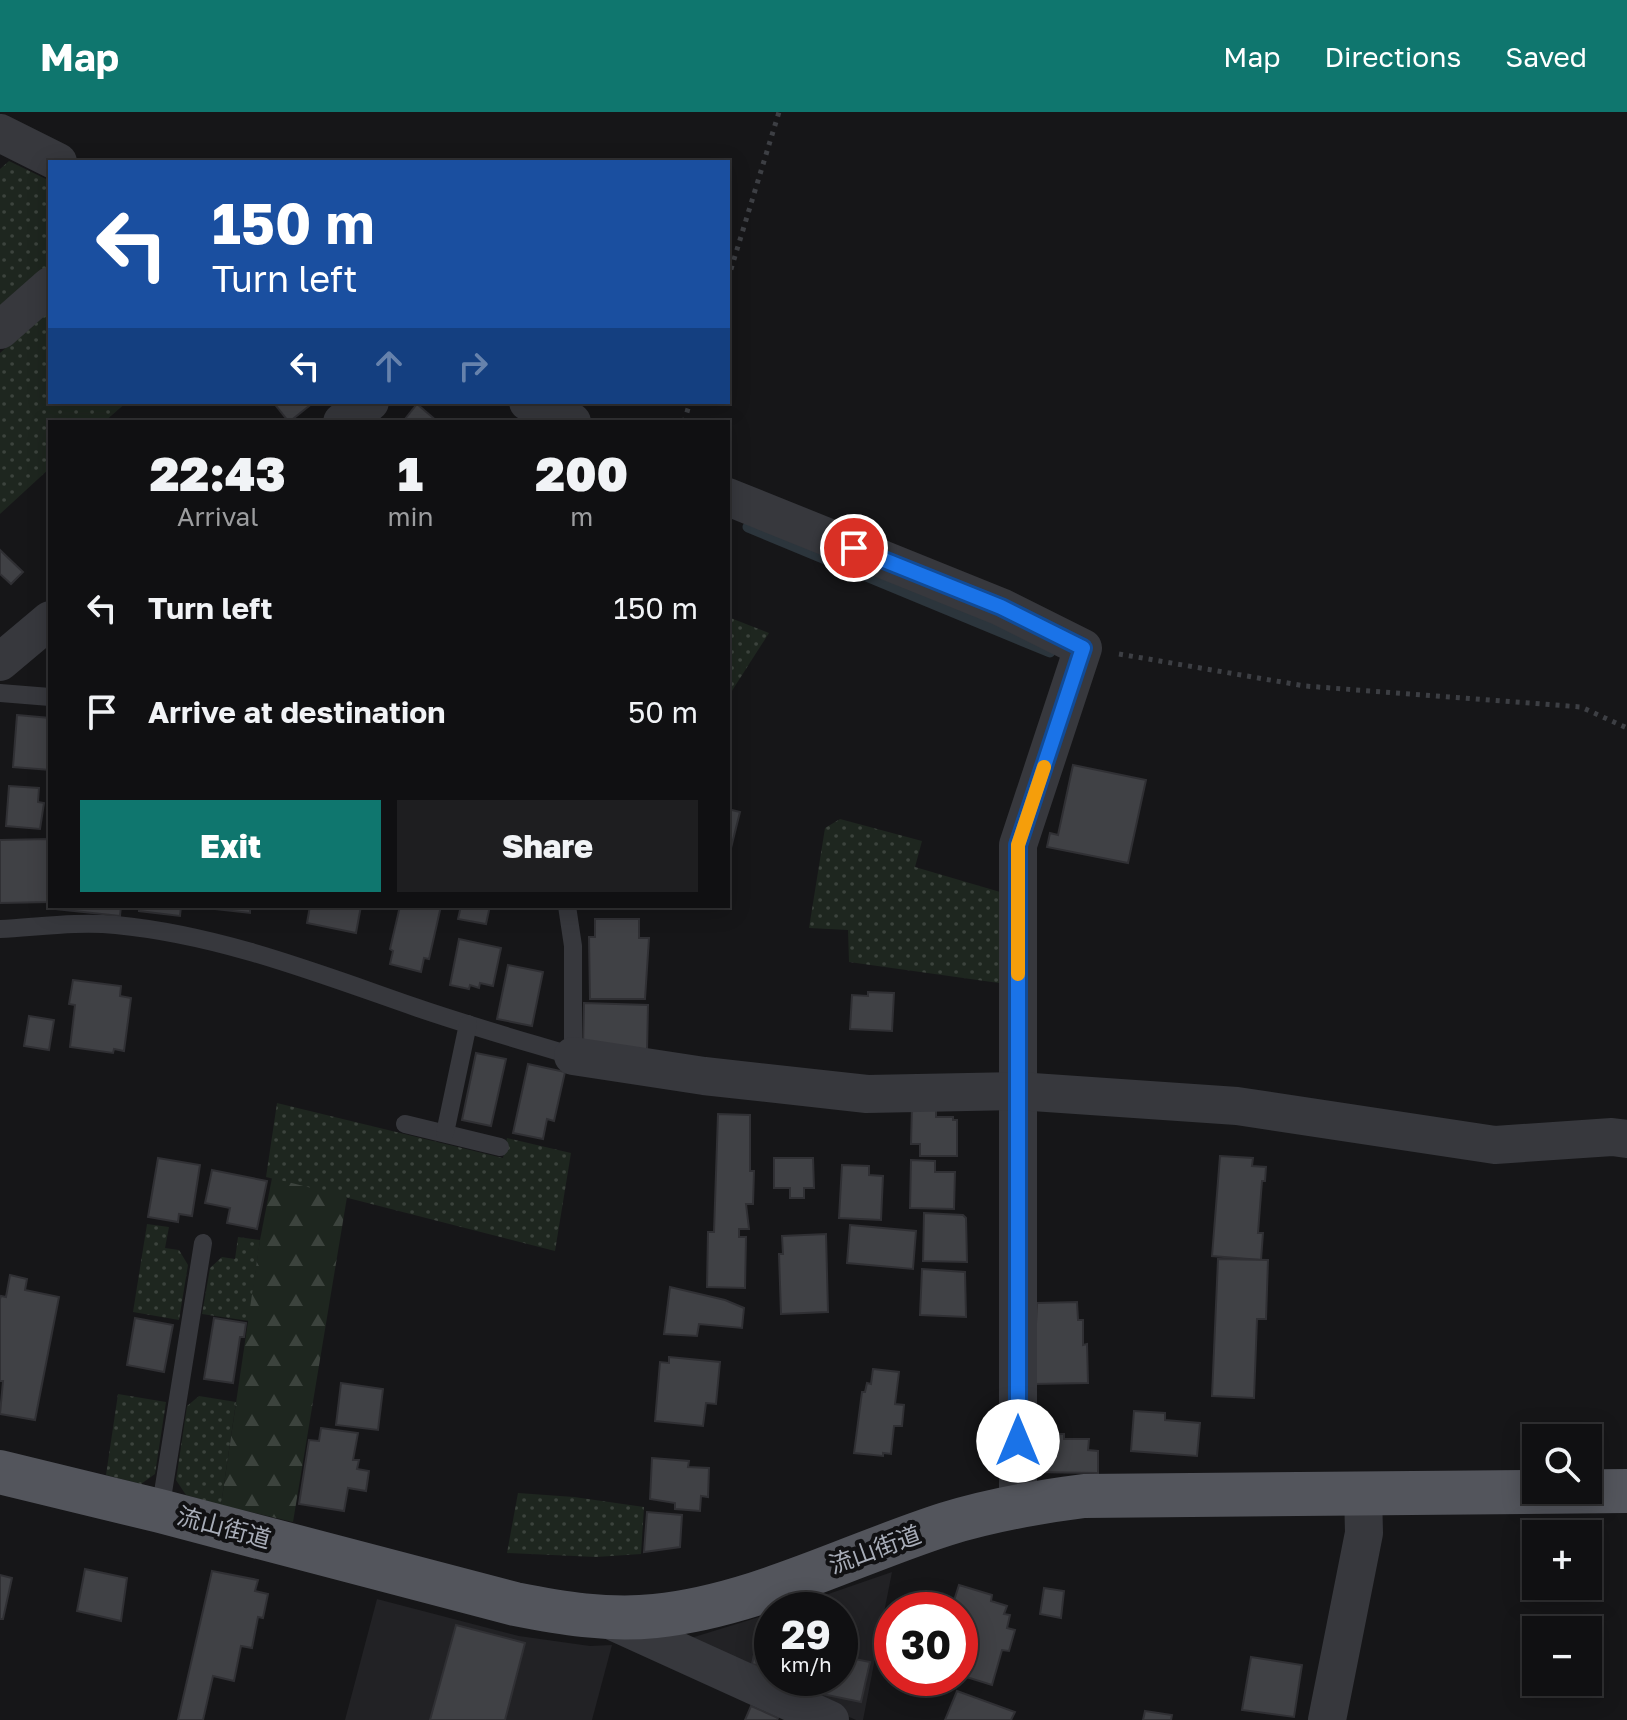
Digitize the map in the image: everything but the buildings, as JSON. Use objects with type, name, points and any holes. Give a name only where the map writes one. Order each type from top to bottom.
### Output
[{"type":"main road","name":"流山街道","points":[[0,1472],[515,1604],[559,1613],[603,1617],[654,1616],[716,1604],[758,1593],[946,1524],[1018,1505],[1084,1496],[1627,1491]]},
{"type":"street","points":[[0,133],[54,160]]},
{"type":"street","points":[[0,330],[48,288]]},
{"type":"street","points":[[345,420],[367,404]]},
{"type":"street","points":[[532,404],[568,420]]},
{"type":"street","points":[[731,503],[1001,607],[1083,648],[1018,845],[1018,1505]]},
{"type":"street","points":[[0,662],[48,622]]},
{"type":"street","points":[[573,1056],[704,1076],[867,1094],[1018,1091],[1237,1106],[1495,1145],[1612,1137],[1627,1139]]},
{"type":"street","points":[[1327,1720],[1364,1533],[1363,1492]]},
{"type":"street","points":[[603,1617],[794,1712],[830,1720]]},
{"type":"lane","points":[[0,693],[48,697]]},
{"type":"lane","points":[[0,929],[112,924],[229,945],[573,1056],[573,946],[567,908]]},
{"type":"lane","points":[[445,1133],[468,1024]]},
{"type":"lane","points":[[405,1124],[500,1147]]},
{"type":"lane","points":[[160,1511],[203,1243]]},
{"type":"path","points":[[730,272],[779,112]]},
{"type":"path","points":[[1083,648],[1305,686],[1581,707],[1627,728]]},
{"type":"shaded area","points":[[892,1572],[888,1592],[874,1592],[874,1664],[863,1720],[856,1720],[803,1696],[858,1696],[858,1592],[834,1592]]},
{"type":"shaded area","points":[[377,1599],[519,1636],[590,1646],[612,1645],[592,1720],[345,1720]]},
{"type":"shaded area","points":[[754,1619],[754,1674],[700,1650],[691,1638]]},
{"type":"green space","points":[[9,161],[48,180],[48,268],[0,310],[0,169]]},
{"type":"green space","points":[[48,310],[48,404],[125,404],[106,420],[48,420],[48,470],[0,514],[0,353]]},
{"type":"green space","points":[[730,618],[769,633],[730,694]]},
{"type":"green space","points":[[840,819],[922,841],[915,867],[1007,894],[1006,984],[849,962],[848,930],[809,928],[825,828]]},
{"type":"green space","points":[[277,1103],[503,1158],[507,1138],[571,1153],[555,1251],[266,1177]]},
{"type":"green space","points":[[272,1178],[347,1197],[293,1522],[221,1505]]},
{"type":"green space","points":[[147,1224],[169,1227],[165,1248],[179,1250],[188,1265],[179,1320],[133,1312]]},
{"type":"green space","points":[[238,1237],[260,1240],[249,1321],[202,1314],[210,1268],[222,1257],[235,1259]]},
{"type":"green space","points":[[118,1394],[166,1402],[155,1474],[141,1484],[106,1475]]},
{"type":"green space","points":[[199,1396],[236,1402],[221,1505],[186,1495],[176,1480],[187,1406]]},
{"type":"green space","points":[[518,1493],[644,1507],[641,1554],[596,1557],[507,1553]]},
{"type":"waterway","points":[[748,527],[1050,652]]},
{"type":"slow traffic","points":[[1018,974],[1018,845],[1044,767]]},
{"type":"route","points":[[854,548],[1001,607],[1083,648],[1018,845],[1018,1441]]}]
